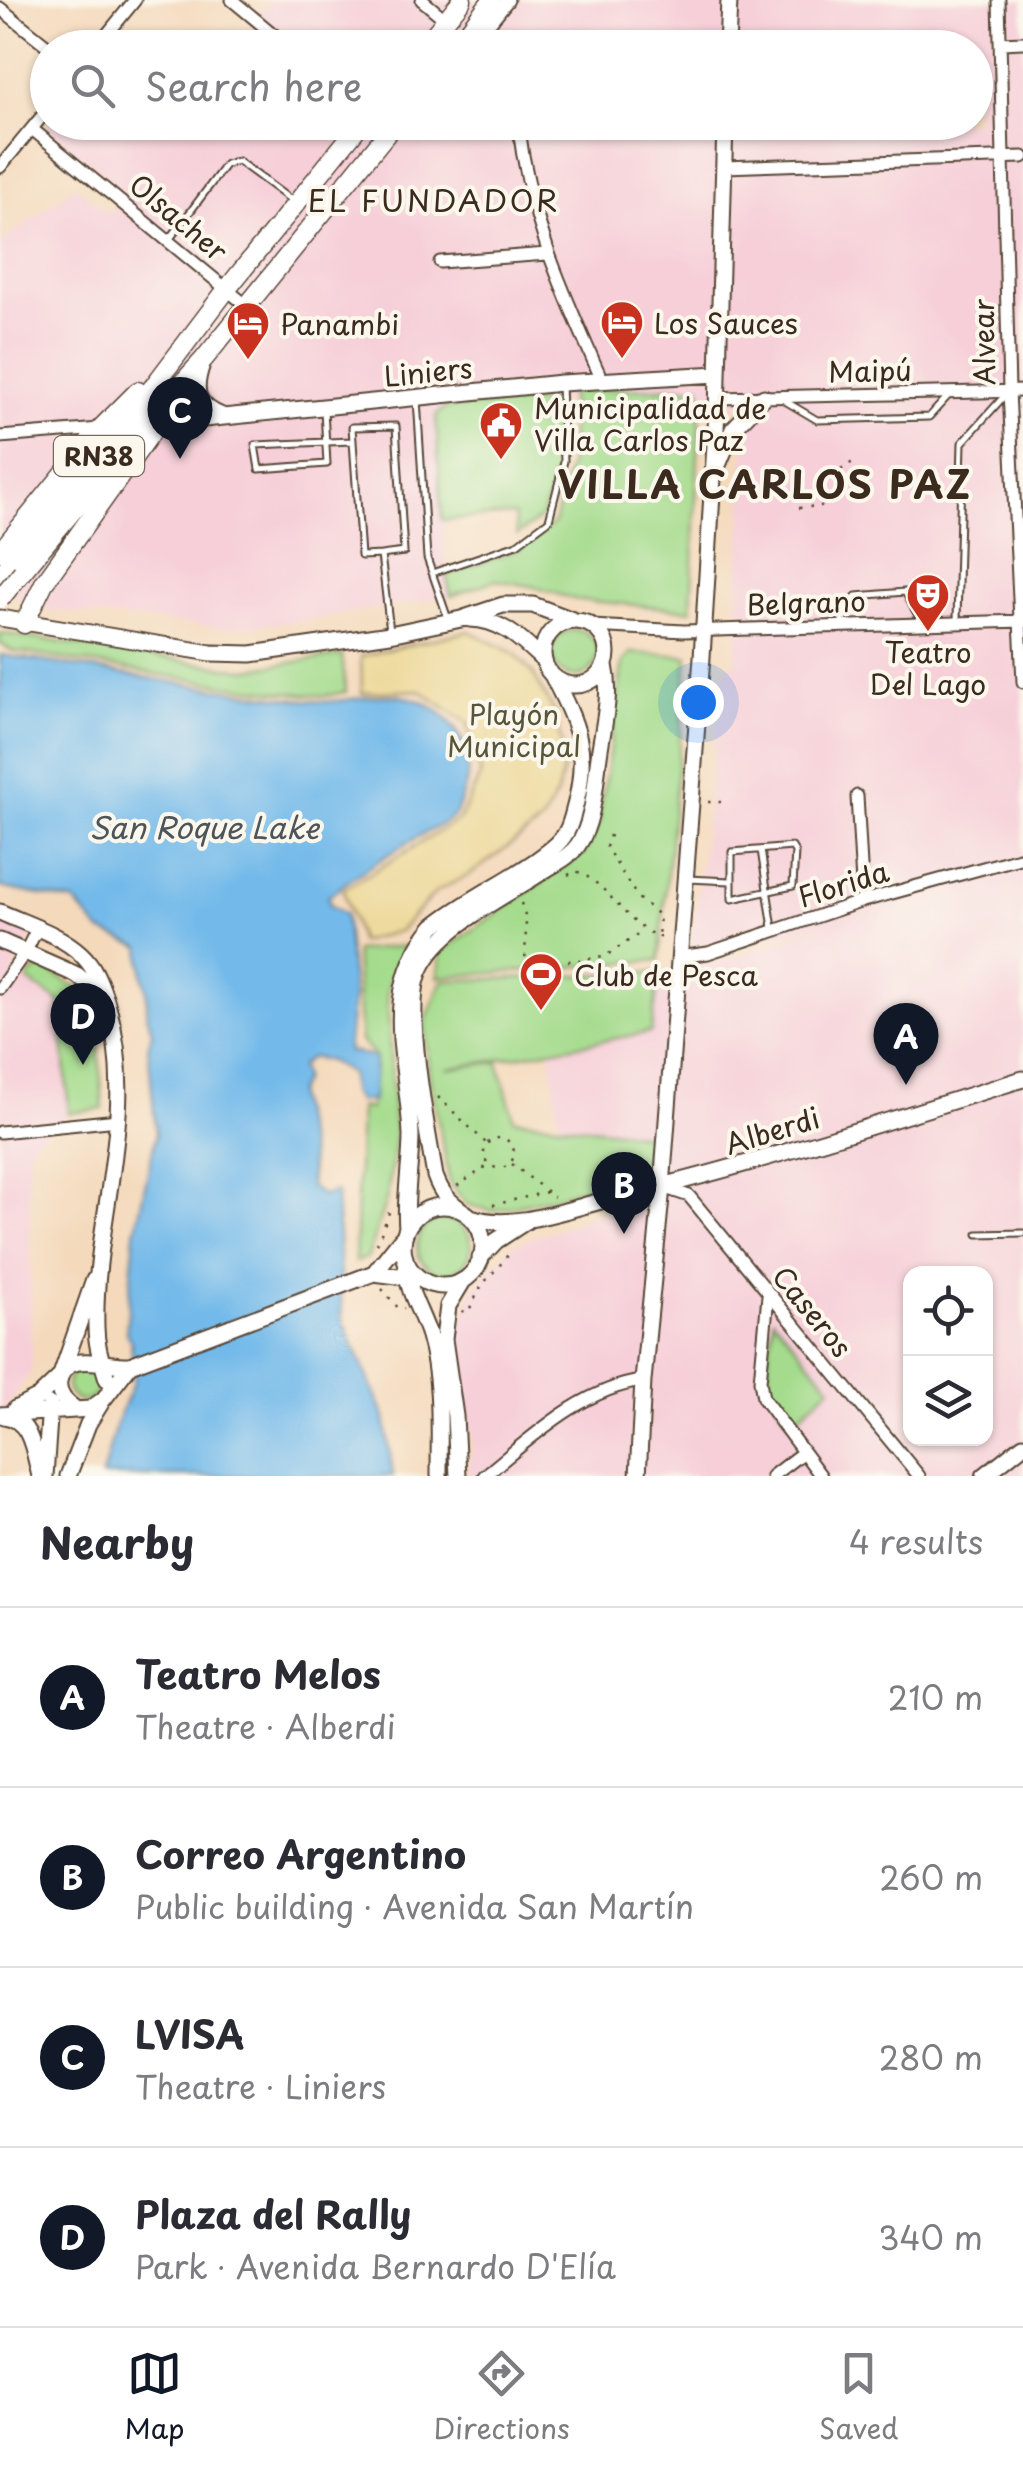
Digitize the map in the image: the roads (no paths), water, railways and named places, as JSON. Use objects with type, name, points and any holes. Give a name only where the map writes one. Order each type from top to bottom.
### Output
[{"type":"main road","points":[[438,30],[462,0]]},
{"type":"main road","points":[[454,30],[479,0]]},
{"type":"main road","points":[[469,30],[492,0]]},
{"type":"main road","points":[[728,30],[729,0]]},
{"type":"main road","name":"RN38","points":[[0,599],[8,566],[348,140]]},
{"type":"main road","points":[[316,220],[330,184],[367,140]]},
{"type":"main road","name":"RN38","points":[[8,566],[151,425],[381,140]]},
{"type":"main road","points":[[638,1476],[704,631],[718,398],[725,140]]},
{"type":"main road","points":[[8,566],[100,430],[184,344]]},
{"type":"main road","points":[[204,360],[195,387],[198,400],[226,418]]},
{"type":"main road","name":"Liniers","points":[[151,425],[561,383],[718,374]]},
{"type":"main road","points":[[712,480],[733,429],[771,397]]},
{"type":"main road","points":[[24,624],[44,583],[151,425]]},
{"type":"main road","points":[[0,618],[211,652],[250,654],[390,634],[455,620],[503,604],[533,605],[592,626],[604,638],[607,656],[600,674],[582,685],[562,683],[553,677]]},
{"type":"main road","points":[[440,1476],[434,1359],[415,1302],[406,1231],[410,1122],[400,1016],[406,969],[434,926],[553,848],[569,829],[582,776],[583,751],[578,731],[544,661],[508,629],[481,620],[455,620]]},
{"type":"main road","points":[[544,661],[545,642],[550,634],[575,621]]},
{"type":"main road","points":[[458,1476],[455,1416],[444,1339],[448,1306],[480,1258],[481,1236],[467,1215],[440,1190],[432,1161],[414,1010],[417,979],[428,955],[447,934],[562,860],[582,839],[608,704],[605,665]]},
{"type":"main road","points":[[0,912],[80,952],[95,971],[119,1050],[118,1120],[96,1325],[103,1380],[68,1476]]},
{"type":"main road","points":[[0,940],[77,975],[106,1000]]},
{"type":"main road","name":"Alberdi","points":[[467,1215],[492,1221],[532,1218],[700,1179],[1023,1079]]},
{"type":"main road","points":[[374,1273],[428,1209],[446,1206],[467,1215]]},
{"type":"main road","name":"Alberdi","points":[[480,1258],[496,1241],[532,1218]]},
{"type":"main road","points":[[43,1476],[49,1411],[100,1262]]},
{"type":"main road","points":[[0,1416],[90,1409],[103,1380],[130,1365],[374,1273],[411,1272],[439,1286],[470,1275]]},
{"type":"main road","points":[[0,1416],[33,1401],[79,1360],[103,1380]]},
{"type":"main road","points":[[103,1380],[130,1365]]},
{"type":"main road","points":[[60,1378],[64,1401],[74,1408]]},
{"type":"main road","points":[[0,1416],[12,1416],[26,1428],[43,1476]]},
{"type":"main road","points":[[984,1476],[1023,1445]]},
{"type":"street","points":[[111,30],[135,0]]},
{"type":"street","points":[[232,0],[268,30]]},
{"type":"street","points":[[422,0],[446,20]]},
{"type":"street","points":[[484,30],[508,0]]},
{"type":"street","name":"Alvear","points":[[999,0],[1009,391],[1023,682]]},
{"type":"street","points":[[0,8],[30,32]]},
{"type":"street","points":[[1001,43],[1023,42]]},
{"type":"street","points":[[0,167],[30,130]]},
{"type":"street","name":"Olsacher","points":[[47,140],[247,306]]},
{"type":"street","points":[[521,140],[529,194],[547,254],[602,380]]},
{"type":"street","points":[[724,167],[1023,157]]},
{"type":"street","points":[[440,262],[547,254]]},
{"type":"street","name":"Maipú","points":[[718,398],[1023,391]]},
{"type":"street","points":[[0,437],[100,430]]},
{"type":"street","name":"Belgrano","points":[[592,626],[704,631],[1021,621]]},
{"type":"street","points":[[857,796],[864,901]]},
{"type":"street","name":"Florida","points":[[680,949],[708,953],[864,901],[1023,857]]},
{"type":"street","points":[[0,988],[37,929]]},
{"type":"street","points":[[0,1132],[118,1120]]},
{"type":"street","name":"Caseros","points":[[662,1187],[689,1196],[920,1476]]},
{"type":"street","points":[[768,1296],[760,1381],[763,1398],[822,1476]]},
{"type":"street","points":[[484,1476],[536,1433],[586,1402],[622,1383],[643,1380]]},
{"type":"street","points":[[772,1476],[802,1453]]},
{"type":"lane","points":[[169,240],[232,161],[238,160],[297,205]]},
{"type":"lane","points":[[432,573],[517,544],[549,520],[564,462],[561,383]]},
{"type":"lane","points":[[958,622],[962,443],[1009,391]]},
{"type":"lane","points":[[771,397],[817,420],[929,417],[950,394]]},
{"type":"lane","points":[[417,397],[427,558],[455,620]]},
{"type":"lane","points":[[324,407],[326,442],[327,464],[259,469],[255,445],[326,442],[352,442]]},
{"type":"lane","points":[[352,426],[396,426],[404,552],[381,555],[361,556],[352,426]]},
{"type":"lane","points":[[381,555],[390,634]]},
{"type":"lane","points":[[839,626],[856,596],[905,592],[922,624]]},
{"type":"lane","points":[[792,847],[794,885],[734,900],[730,880],[732,852],[760,849],[792,847]]},
{"type":"lane","points":[[760,849],[774,930]]},
{"type":"lane","points":[[683,878],[730,880]]},
{"type":"lane","points":[[978,1234],[1023,1233]]},
{"type":"water","name":"San Roque Lake","points":[[0,655],[315,701],[407,697],[444,716],[461,738],[468,765],[467,779],[455,814],[328,897],[331,906],[345,914],[353,995],[347,1051],[375,1057],[373,1101],[358,1101],[351,1092],[350,1073],[329,1061],[311,1057],[300,1066],[303,1079],[296,1094],[309,1150],[310,1186],[321,1196],[336,1192],[342,1318],[385,1417],[393,1476],[102,1476],[116,1424],[134,1381],[131,1342],[126,1333],[135,1232],[156,1135],[147,990],[141,947],[100,931],[75,902],[0,887]]},
{"type":"place","name":"Los Sauces","points":[[622,360]]},
{"type":"place","name":"Panambi","points":[[248,361]]},
{"type":"place","name":"LVISA","points":[[180,459]]},
{"type":"place","name":"Municipalidad de Villa Carlos Paz","points":[[501,461]]},
{"type":"place","name":"Teatro Del Lago","points":[[928,633]]},
{"type":"place","name":"Club de Pesca","points":[[541,1012]]},
{"type":"place","name":"Plaza del Rally","points":[[83,1065]]},
{"type":"place","name":"Teatro Melos","points":[[906,1085]]},
{"type":"place","name":"Correo Argentino","points":[[624,1234]]},
{"type":"district","name":"EL FUNDADOR","points":[[434,199]]},
{"type":"district","name":"VILLA CARLOS PAZ","points":[[765,483]]},
{"type":"park label","name":"Playón Municipal","points":[[514,729]]}]
